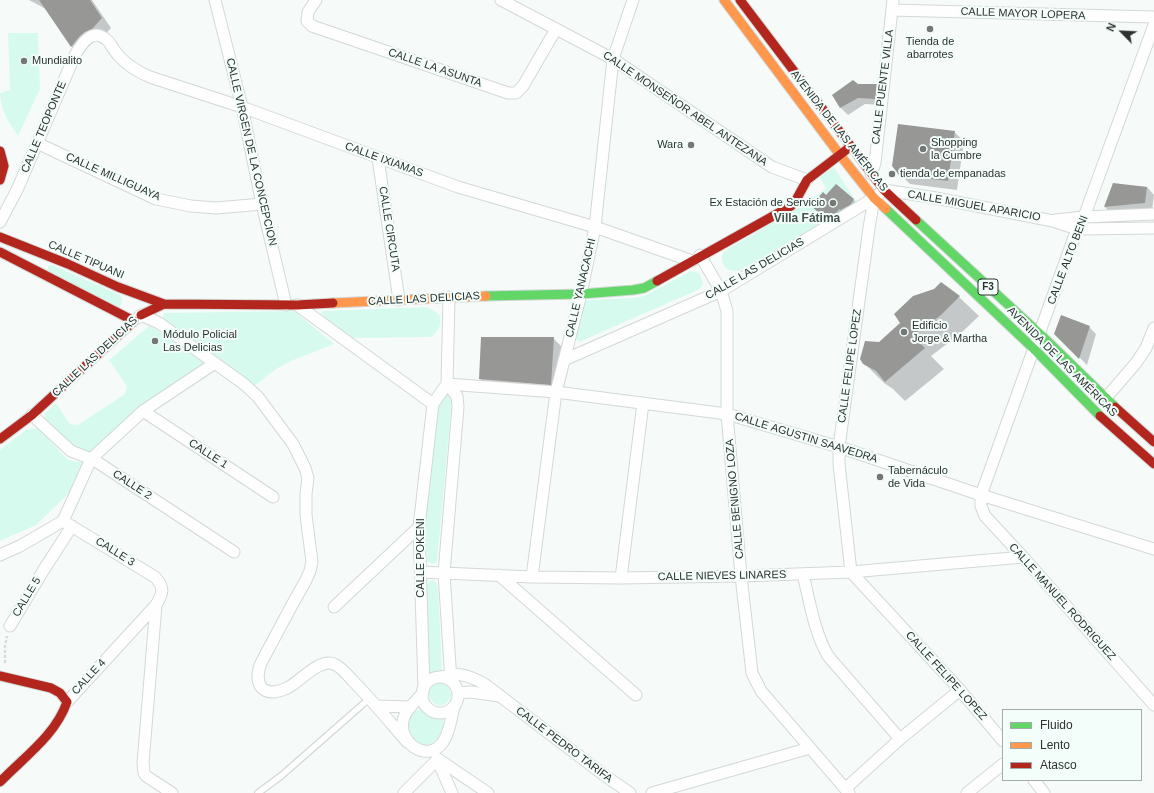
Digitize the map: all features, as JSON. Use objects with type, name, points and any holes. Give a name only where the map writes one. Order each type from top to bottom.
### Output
[{"type":"street","name":"CALLE VIRGEN DE LA CONCEPCION","points":[[215,0],[242,107],[262,204],[292,305]]},
{"type":"street","name":"CALLE LA ASUNTA","points":[[316,0],[308,12],[307,21],[312,26],[508,93],[516,93],[523,86],[556,29]]},
{"type":"street","name":"CALLE MONSEÑOR ABEL ANTEZANA","points":[[501,0],[613,59],[772,167],[807,180]]},
{"type":"street","name":"CALLE YANACACHI","points":[[532,577],[556,392],[581,294],[595,227],[613,59],[633,0]]},
{"type":"street","name":"AVENIDA DE LAS AMÉRICAS","points":[[724,0],[874,198],[1034,349],[1105,421],[1154,464]]},
{"type":"street","name":"AVENIDA DE LAS AMÉRICAS","points":[[740,0],[884,190],[1040,334],[1106,399],[1154,442]]},
{"type":"street","name":"CALLE MAYOR LOPERA","points":[[893,5],[1154,17]]},
{"type":"street","name":"CALLE PUENTE VILLA","points":[[871,174],[875,163],[893,5]]},
{"type":"street","name":"CALLE ALTO BENI","points":[[981,495],[1077,229],[1084,217],[1154,25]]},
{"type":"street","name":"CALLE IXIAMAS","points":[[92,36],[97,35],[108,41],[119,56],[139,73],[242,107],[458,186],[696,258]]},
{"type":"street","name":"CALLE TEOPONTE","points":[[0,222],[17,190],[75,55],[86,39],[92,36]]},
{"type":"street","name":"CALLE MILLIGUAYA","points":[[37,143],[156,198],[191,206],[216,208],[262,204]]},
{"type":"street","name":"CALLE LAS DELICIAS","points":[[0,439],[32,415],[138,318],[164,304],[292,305],[449,297],[581,294],[644,288],[791,206],[807,180],[850,147]]},
{"type":"street","points":[[0,151],[4,166],[0,180]]},
{"type":"street","name":"CALLE CIRCUTA","points":[[378,158],[399,300]]},
{"type":"street","name":"CALLE MIGUEL APARICIO","points":[[884,190],[936,198],[1053,221],[1077,229],[1154,228]]},
{"type":"street","points":[[874,198],[884,190]]},
{"type":"street","name":"CALLE LAS DELICIAS","points":[[564,360],[721,291],[874,198]]},
{"type":"street","name":"CALLE FELIPE LOPEZ","points":[[874,198],[839,447],[839,464],[851,572],[960,690],[1002,740]]},
{"type":"street","name":"CALLE MIGUEL APARICIO","points":[[1053,221],[1084,217],[1154,214]]},
{"type":"street","name":"CALLE TIPUANI","points":[[0,237],[68,264],[118,287],[164,304]]},
{"type":"street","points":[[0,252],[138,318],[159,323],[244,384],[263,403],[294,444],[302,459],[308,478],[306,515],[312,562],[306,580],[261,663],[258,671],[258,680],[261,687],[265,691],[271,692],[282,690],[290,687],[317,667],[328,663],[333,663],[343,670],[373,702],[407,742],[420,751],[436,755],[488,793]]},
{"type":"street","points":[[696,258],[721,291]]},
{"type":"street","name":"CALLE BENIGNO LOZA","points":[[721,291],[727,311],[727,414],[741,576],[752,673],[761,691],[847,791]]},
{"type":"street","points":[[447,384],[449,297]]},
{"type":"street","points":[[292,305],[433,404]]},
{"type":"street","points":[[1106,399],[1136,363],[1146,348],[1154,328]]},
{"type":"street","points":[[91,459],[143,411],[215,363]]},
{"type":"street","name":"CALLE AGUSTIN SAAVEDRA","points":[[447,384],[556,392],[727,414],[839,447],[981,495],[1154,549]]},
{"type":"street","name":"CALLE POKENI","points":[[424,691],[419,527],[433,404],[447,384],[457,396],[458,407],[444,573],[448,678]]},
{"type":"street","points":[[621,578],[643,402]]},
{"type":"street","name":"CALLE 1","points":[[143,411],[273,497]]},
{"type":"street","name":"CALLE 2","points":[[32,415],[71,451],[91,459],[234,552]]},
{"type":"street","name":"CALLE 5","points":[[10,626],[67,523],[91,459]]},
{"type":"street","name":"CALLE MANUEL RODRIGUEZ","points":[[981,495],[981,506],[985,516],[1154,705]]},
{"type":"street","points":[[0,554],[67,523]]},
{"type":"street","name":"CALLE 3","points":[[67,523],[155,578],[160,583],[162,589]]},
{"type":"street","points":[[334,607],[419,527]]},
{"type":"street","name":"CALLE NIEVES LINARES","points":[[421,572],[532,577],[621,578],[741,576],[851,572],[1023,557]]},
{"type":"street","points":[[803,574],[816,630],[820,642],[828,656],[900,739]]},
{"type":"street","points":[[499,575],[636,696]]},
{"type":"street","name":"CALLE 4","points":[[0,782],[56,726],[63,715],[67,702],[156,605],[161,597],[162,589]]},
{"type":"street","points":[[156,605],[143,763],[144,773],[146,776],[172,793]]},
{"type":"street","points":[[2,676],[51,688],[60,693],[67,702]]},
{"type":"street","name":"CALLE PEDRO TARIFA","points":[[448,678],[469,676],[482,683],[630,793]]},
{"type":"street","points":[[404,793],[436,755],[446,737],[458,698],[457,689],[448,678],[431,680],[424,691],[409,707],[402,726],[402,732],[407,742]]},
{"type":"street","points":[[847,791],[900,739],[960,690]]},
{"type":"street","points":[[424,691],[424,702],[432,711],[444,713],[454,707]]},
{"type":"street","name":"CALLE PEDRO TARIFA","points":[[458,693],[471,692],[499,696]]},
{"type":"street","points":[[373,702],[409,707]]},
{"type":"street","points":[[652,793],[810,748]]},
{"type":"street","points":[[436,755],[452,793]]},
{"type":"street","points":[[966,793],[1002,765]]},
{"type":"street","points":[[1035,781],[1044,793]]},
{"type":"lane","points":[[258,793],[373,702]]},
{"type":"path","name":"CALLE 5","points":[[2,676],[5,646],[10,626]]},
{"type":"green space","name":"Mundialito","points":[[8,33],[38,33],[40,89],[18,136],[6,116],[0,99],[0,93],[10,90]]},
{"type":"green space","points":[[834,167],[857,203],[739,271],[728,270],[724,266],[722,262],[723,252],[791,212],[826,189],[820,177]]},
{"type":"green space","points":[[52,265],[120,295],[122,303],[119,307],[48,271],[48,266]]},
{"type":"green space","points":[[691,271],[699,273],[703,283],[700,289],[579,342],[575,338],[583,303],[588,300],[634,298],[644,296]]},
{"type":"green space","points":[[427,307],[440,316],[439,328],[431,337],[352,338],[320,314],[323,311]]},
{"type":"green space","points":[[294,311],[334,344],[291,361],[276,369],[253,387],[162,320],[164,313]]},
{"type":"green space","points":[[149,326],[208,365],[209,371],[207,377],[140,415],[105,455],[78,449],[73,446],[45,420],[44,414],[56,403],[70,424],[78,425],[125,394],[127,386],[109,360]]},
{"type":"green space","points":[[444,394],[449,394],[452,399],[437,562],[434,564],[427,562],[425,526],[427,495],[440,398]]},
{"type":"green space","points":[[38,428],[68,460],[91,464],[94,469],[36,525],[0,541],[0,450],[27,429]]},
{"type":"green space","points":[[433,580],[436,582],[438,587],[442,672],[427,674],[427,585],[429,581]]},
{"type":"green space","points":[[440,683],[448,686],[451,694],[448,702],[440,705],[432,702],[429,694],[432,686]]},
{"type":"green space","points":[[421,709],[431,716],[443,718],[444,723],[441,735],[432,743],[424,745],[420,745],[415,742],[407,734],[408,718],[416,711]]},
{"type":"building","points":[[39,0],[90,0],[102,18],[92,29],[80,36],[71,47]]},
{"type":"building","points":[[853,80],[858,84],[877,84],[875,99],[858,98],[840,108],[832,95]]},
{"type":"building","name":"Shopping la Cumbre","points":[[898,124],[955,131],[948,181],[899,175],[892,166]]},
{"type":"building","points":[[1113,183],[1147,187],[1145,203],[1104,207]]},
{"type":"building","name":"Ex Estación de Servicio","points":[[836,184],[854,199],[850,205],[840,210],[839,209],[836,213],[826,219],[811,206],[823,192],[826,195]]},
{"type":"building","name":"Edificio Jorge & Martha","points":[[941,282],[960,296],[941,315],[912,336],[925,348],[885,382],[876,371],[863,364],[860,359],[865,341],[879,342],[900,323],[894,314],[913,296],[934,289]]},
{"type":"building","points":[[1061,315],[1090,326],[1079,359],[1054,334]]},
{"type":"building","points":[[481,337],[554,337],[551,385],[479,379]]},
{"type":"traffic: fast","points":[[886,209],[1034,349],[1100,416]]},
{"type":"traffic: fast","points":[[916,220],[1040,334],[1115,407]]},
{"type":"traffic: fast","points":[[486,296],[581,294],[633,290],[644,288],[657,281]]},
{"type":"traffic: slow","points":[[724,0],[840,155],[874,198],[886,209]]},
{"type":"traffic: slow","points":[[333,303],[486,296]]},
{"type":"traffic: jam","points":[[740,0],[884,190],[916,220]]},
{"type":"traffic: jam","points":[[657,281],[791,206],[807,180],[850,147]]},
{"type":"traffic: jam","points":[[0,151],[4,166],[0,180]]},
{"type":"traffic: jam","points":[[0,237],[68,264],[118,287],[164,304]]},
{"type":"traffic: jam","points":[[0,252],[134,321],[32,415],[0,439]]},
{"type":"traffic: jam","points":[[141,315],[164,304],[297,305],[333,303]]},
{"type":"traffic: jam","points":[[1115,407],[1154,442]]},
{"type":"traffic: jam","points":[[1100,416],[1154,464]]},
{"type":"traffic: jam","points":[[0,676],[51,688],[60,693],[67,702],[62,714],[47,736],[0,782]]},
{"type":"place","name":"Tienda de abarrotes","points":[[930,29]]},
{"type":"place","name":"Mundialito","points":[[24,61]]},
{"type":"place","name":"Wara","points":[[691,145]]},
{"type":"place","name":"Shopping la Cumbre","points":[[923,149]]},
{"type":"place","name":"tienda de empanadas","points":[[892,174]]},
{"type":"place","name":"Ex Estación de Servicio","points":[[833,203]]},
{"type":"place","name":"Edificio Jorge & Martha","points":[[904,332]]},
{"type":"place","name":"Módulo Policial Las Delicias","points":[[155,341]]},
{"type":"place","name":"Tabernáculo de Vida","points":[[880,477]]},
{"type":"district","name":"Villa Fátima","points":[[807,219]]}]
